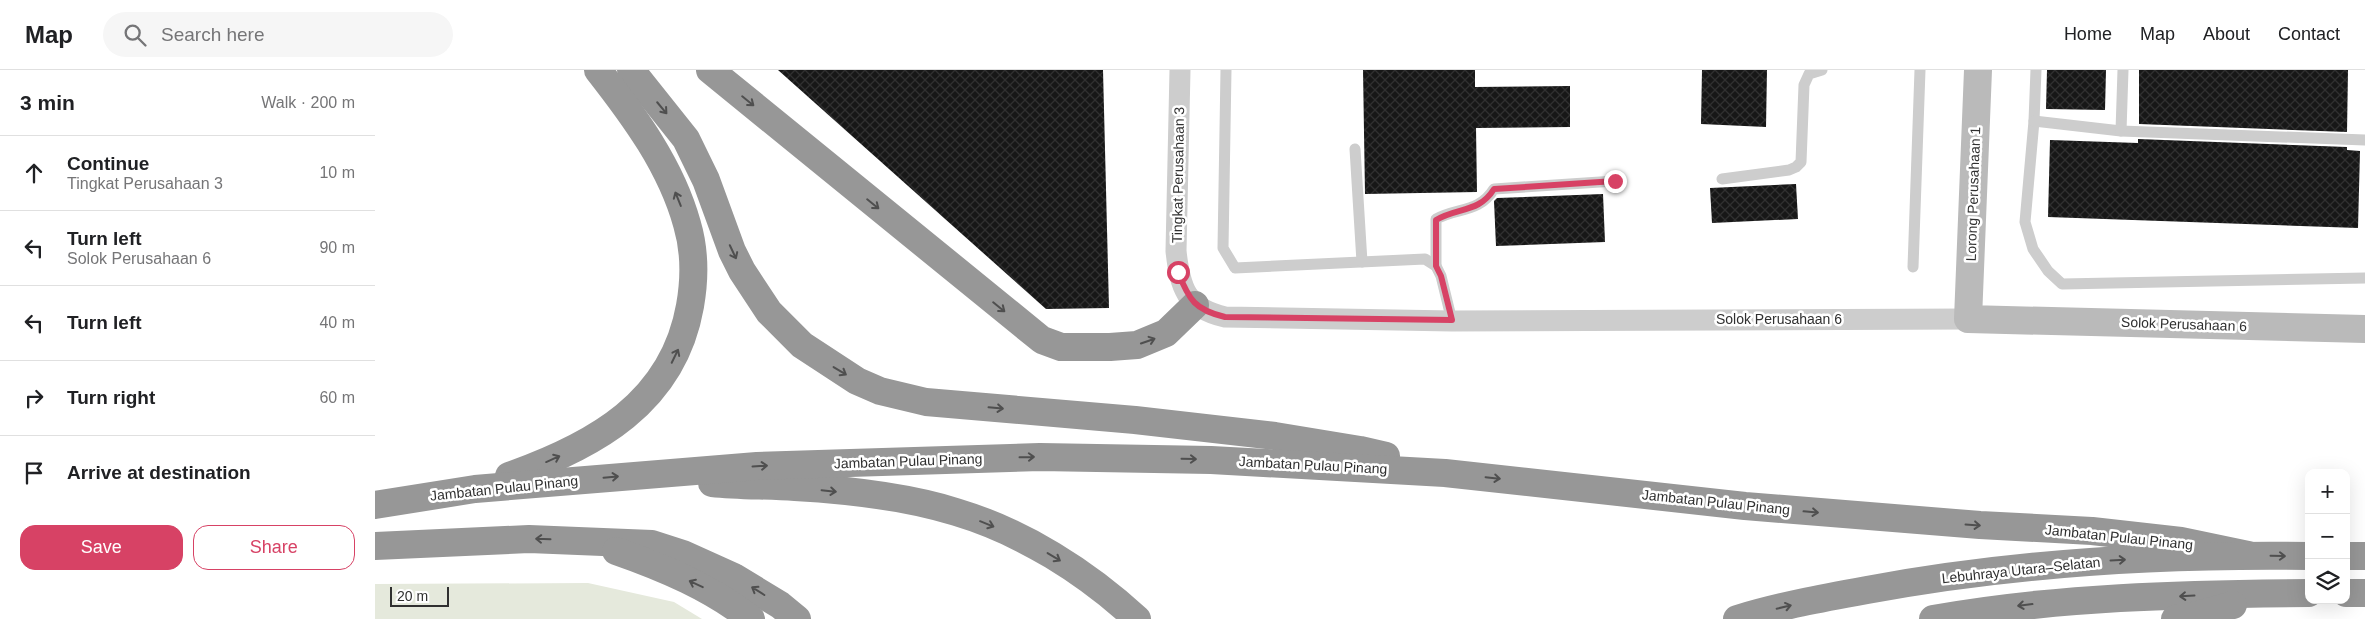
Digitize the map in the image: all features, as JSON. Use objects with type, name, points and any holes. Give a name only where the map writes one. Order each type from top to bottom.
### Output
[{"type":"highway","points":[[475,489],[554,459],[589,442],[618,422],[644,400],[659,382],[671,364],[684,335],[694,274],[692,242],[687,222],[669,176],[657,154],[598,70]]},
{"type":"highway","points":[[631,70],[686,139],[706,180],[732,251],[769,312],[802,345],[857,381],[887,394],[926,402],[1135,420],[1275,436],[1360,450],[1445,472]]},
{"type":"highway","points":[[710,70],[1042,340],[1061,347],[1137,345],[1166,333],[1195,305]]},
{"type":"highway","name":"Jambatan Pulau Pinang","points":[[375,505],[475,489],[757,466],[1040,457],[1211,460],[1445,472],[1745,506],[1980,526],[2092,531],[2181,541],[2248,555]]},
{"type":"highway","points":[[659,473],[739,486],[794,487],[891,498],[955,512],[1011,534],[1050,555],[1087,578],[1137,619]]},
{"type":"highway","points":[[375,546],[489,539],[529,539],[591,543],[637,542],[683,554],[748,585],[780,605],[797,619]]},
{"type":"highway","points":[[591,543],[643,560],[706,589],[751,619]]},
{"type":"highway","name":"Lebuhraya Utara–Selatan","points":[[1737,619],[1828,598],[1960,574],[2037,565],[2248,555],[2305,556]]},
{"type":"highway","points":[[2350,556],[2365,556]]},
{"type":"highway","points":[[1933,619],[2026,605],[2101,599],[2305,593]]},
{"type":"highway","points":[[2350,593],[2365,593]]},
{"type":"highway","points":[[2175,619],[2198,615],[2270,594]]},
{"type":"street","name":"Tingkat Perusahaan 3","points":[[1179,70],[1176,251],[1178,272],[1185,290],[1195,305]]},
{"type":"street","name":"Lorong Perusahaan 1","points":[[1969,318],[1977,70]]},
{"type":"street","name":"Solok Perusahaan 6","points":[[1195,305],[1206,313],[1225,317],[1452,320],[1969,318],[2365,329]]},
{"type":"lane","points":[[1226,70],[1223,248],[1235,268],[1425,259],[1436,266]]},
{"type":"lane","points":[[1722,179],[1789,170],[1801,162],[1804,85],[1809,74],[1821,70]]},
{"type":"lane","points":[[1913,267],[1920,70]]},
{"type":"lane","points":[[2036,70],[2035,121],[2025,222],[2033,250],[2048,271],[2062,284],[2365,278]]},
{"type":"lane","points":[[2121,131],[2123,70]]},
{"type":"lane","points":[[2035,121],[2121,131],[2365,140]]},
{"type":"lane","points":[[1355,149],[1363,262]]},
{"type":"lane","points":[[1452,320],[1441,276],[1436,266],[1436,220],[1449,212],[1469,209],[1486,201],[1494,189],[1615,181]]},
{"type":"shaded area","points":[[588,583],[674,602],[702,619],[375,619],[375,584]]},
{"type":"building","points":[[778,70],[1103,70],[1109,308],[1046,309]]},
{"type":"building","points":[[1363,70],[1475,70],[1475,87],[1570,86],[1570,127],[1476,128],[1477,192],[1365,194]]},
{"type":"building","points":[[1702,70],[1767,70],[1766,127],[1701,124]]},
{"type":"building","points":[[2047,70],[2106,70],[2105,110],[2046,109]]},
{"type":"building","points":[[2139,70],[2348,70],[2347,132],[2139,124]]},
{"type":"building","points":[[2138,139],[2347,147],[2347,150],[2360,151],[2358,228],[2048,217],[2050,140],[2138,143]]},
{"type":"building","points":[[1796,184],[1798,219],[1712,223],[1710,188]]},
{"type":"building","points":[[1603,194],[1605,242],[1496,246],[1494,201],[1497,198]]},
{"type":"route","points":[[1178,272],[1185,290],[1195,305],[1206,313],[1225,317],[1452,320],[1441,276],[1436,266],[1436,220],[1449,212],[1469,209],[1486,201],[1494,189],[1615,181]]}]
